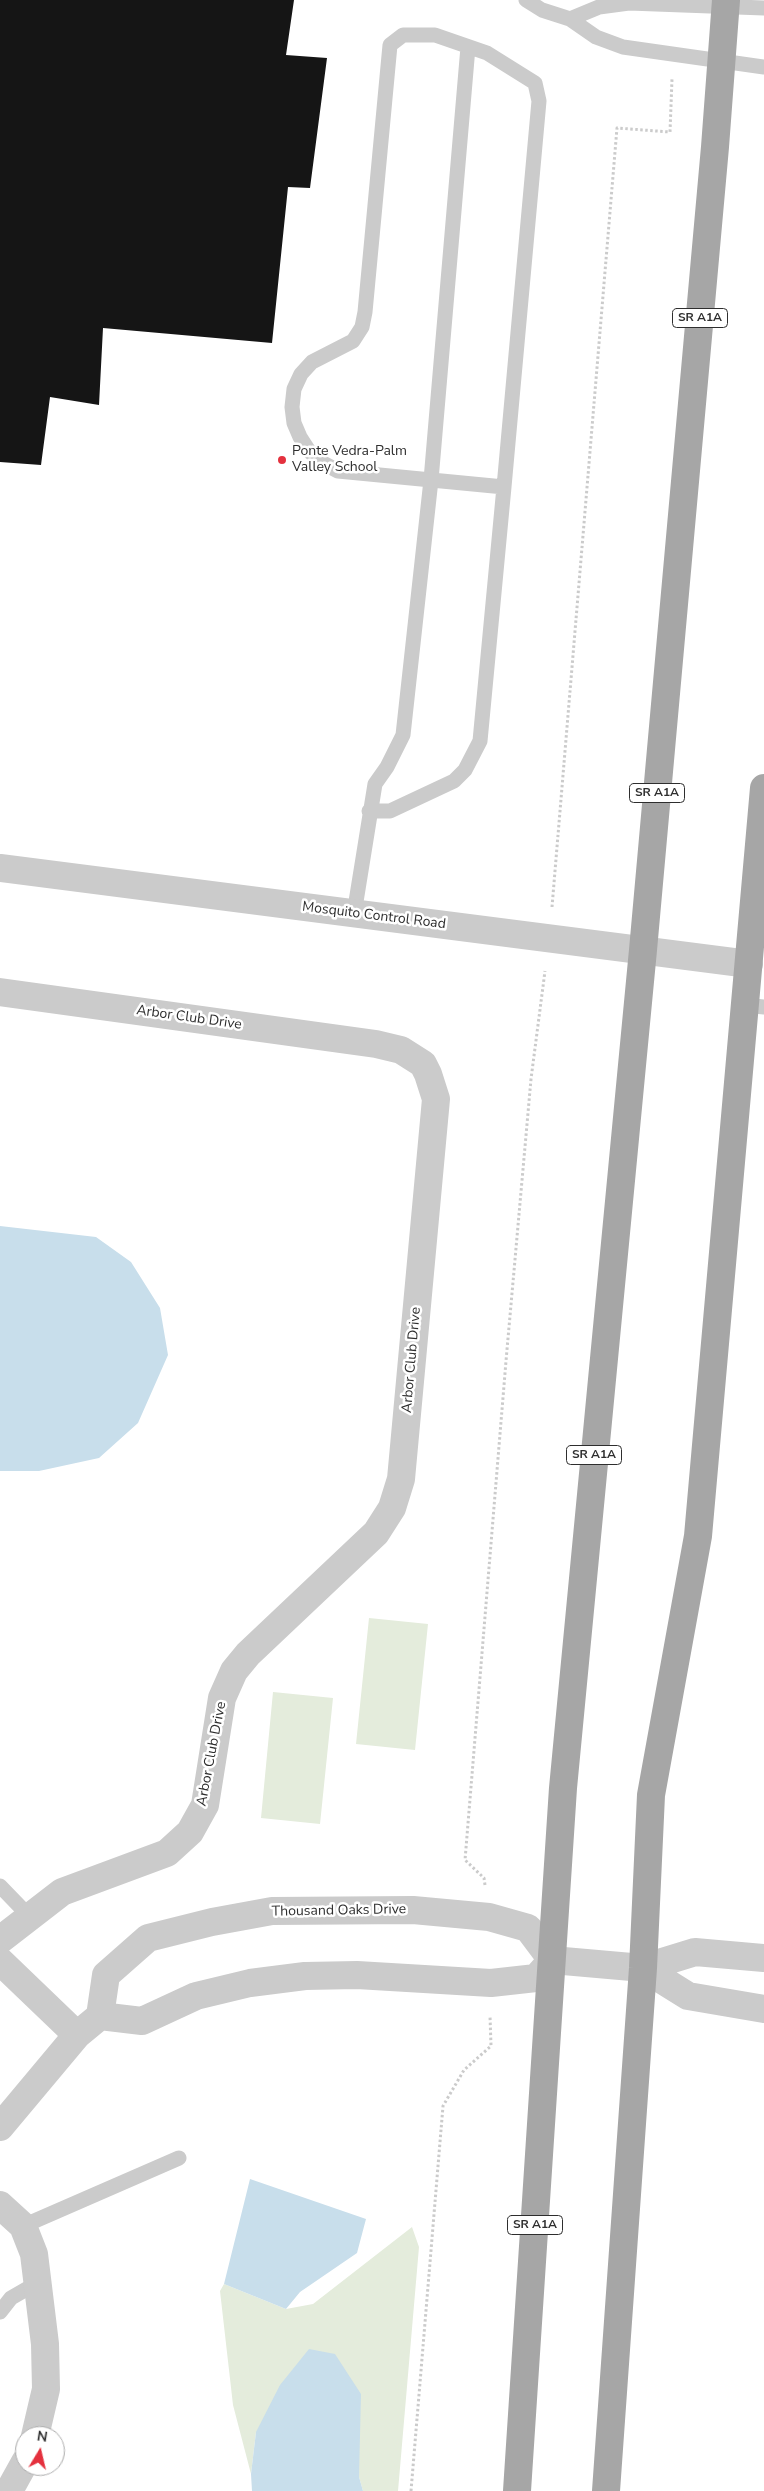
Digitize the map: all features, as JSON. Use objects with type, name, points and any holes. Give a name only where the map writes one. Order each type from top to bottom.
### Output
[{"type":"main road","name":"SR A1A","points":[[517,2491],[562,1788],[643,950],[726,4]]},
{"type":"main road","points":[[606,2491],[644,1968],[651,1795],[698,1536],[755,1006],[749,964],[764,788]]},
{"type":"street","name":"Mosquito Control Road","points":[[0,868],[749,964]]},
{"type":"street","name":"Arbor Club Drive","points":[[0,992],[376,1044],[401,1050],[423,1064],[436,1099],[401,1479],[392,1508],[376,1533],[248,1654],[234,1671],[222,1698],[205,1805],[190,1832],[167,1853],[62,1892],[0,1940]]},
{"type":"street","name":"Thousand Oaks Drive","points":[[100,2016],[106,1975],[148,1938],[212,1922],[272,1911],[413,1910],[489,1917],[528,1928],[552,1960]]},
{"type":"street","points":[[0,2127],[77,2035],[100,2016],[142,2021],[196,1996],[250,1983],[305,1976],[357,1975],[491,1983],[536,1978],[552,1960],[644,1968],[695,1952],[764,1958]]},
{"type":"street","points":[[0,1961],[77,2035]]},
{"type":"street","points":[[644,1968],[688,1996],[764,2008]]},
{"type":"street","points":[[0,2206],[23,2226],[34,2254],[45,2344],[46,2389],[38,2426]]},
{"type":"street","points":[[9,2491],[17,2476]]},
{"type":"lane","points":[[526,0],[542,10],[570,19],[596,37],[623,47],[764,67]]},
{"type":"lane","points":[[570,19],[598,6],[629,3],[726,4],[764,8]]},
{"type":"lane","points":[[370,811],[390,811],[454,781],[465,770],[474,756],[480,741],[504,487],[539,101],[535,83],[487,53],[435,35],[403,35],[390,45],[365,312],[362,327],[353,341],[312,362],[301,374],[294,389],[292,407],[294,423],[309,451],[321,462],[338,471],[504,487]]},
{"type":"lane","points":[[354,914],[375,784],[387,767],[403,735],[431,480],[468,47]]},
{"type":"lane","points":[[0,1886],[29,1916]]},
{"type":"lane","points":[[23,2226],[179,2158]]},
{"type":"lane","points":[[0,2312],[11,2298],[37,2283]]},
{"type":"path","points":[[489,1917],[484,1878],[465,1860],[531,1079],[549,939],[617,128],[670,132],[673,54]]},
{"type":"path","points":[[411,2491],[443,2106],[464,2070],[491,2046],[491,1983]]},
{"type":"green space","points":[[369,1618],[428,1624],[415,1750],[356,1744]]},
{"type":"green space","points":[[273,1692],[333,1698],[320,1824],[261,1818]]},
{"type":"green space","points":[[412,2227],[419,2247],[398,2491],[363,2491],[359,2477],[256,2432],[251,2474],[233,2405],[220,2291],[224,2284],[286,2309],[313,2304]]},
{"type":"water","points":[[0,1226],[96,1237],[131,1262],[160,1308],[168,1355],[138,1423],[99,1458],[39,1471],[0,1471]]},
{"type":"water","points":[[250,2179],[366,2219],[357,2253],[300,2292],[286,2309],[224,2284]]},
{"type":"water","points":[[309,2349],[335,2354],[361,2394],[359,2477],[363,2491],[252,2491],[251,2474],[256,2432],[280,2385]]},
{"type":"building","points":[[0,0],[294,0],[286,55],[327,58],[310,188],[288,187],[272,343],[103,328],[99,405],[50,397],[41,465],[0,462]]},
{"type":"place","name":"Ponte Vedra-Palm Valley School","points":[[282,460]]}]
